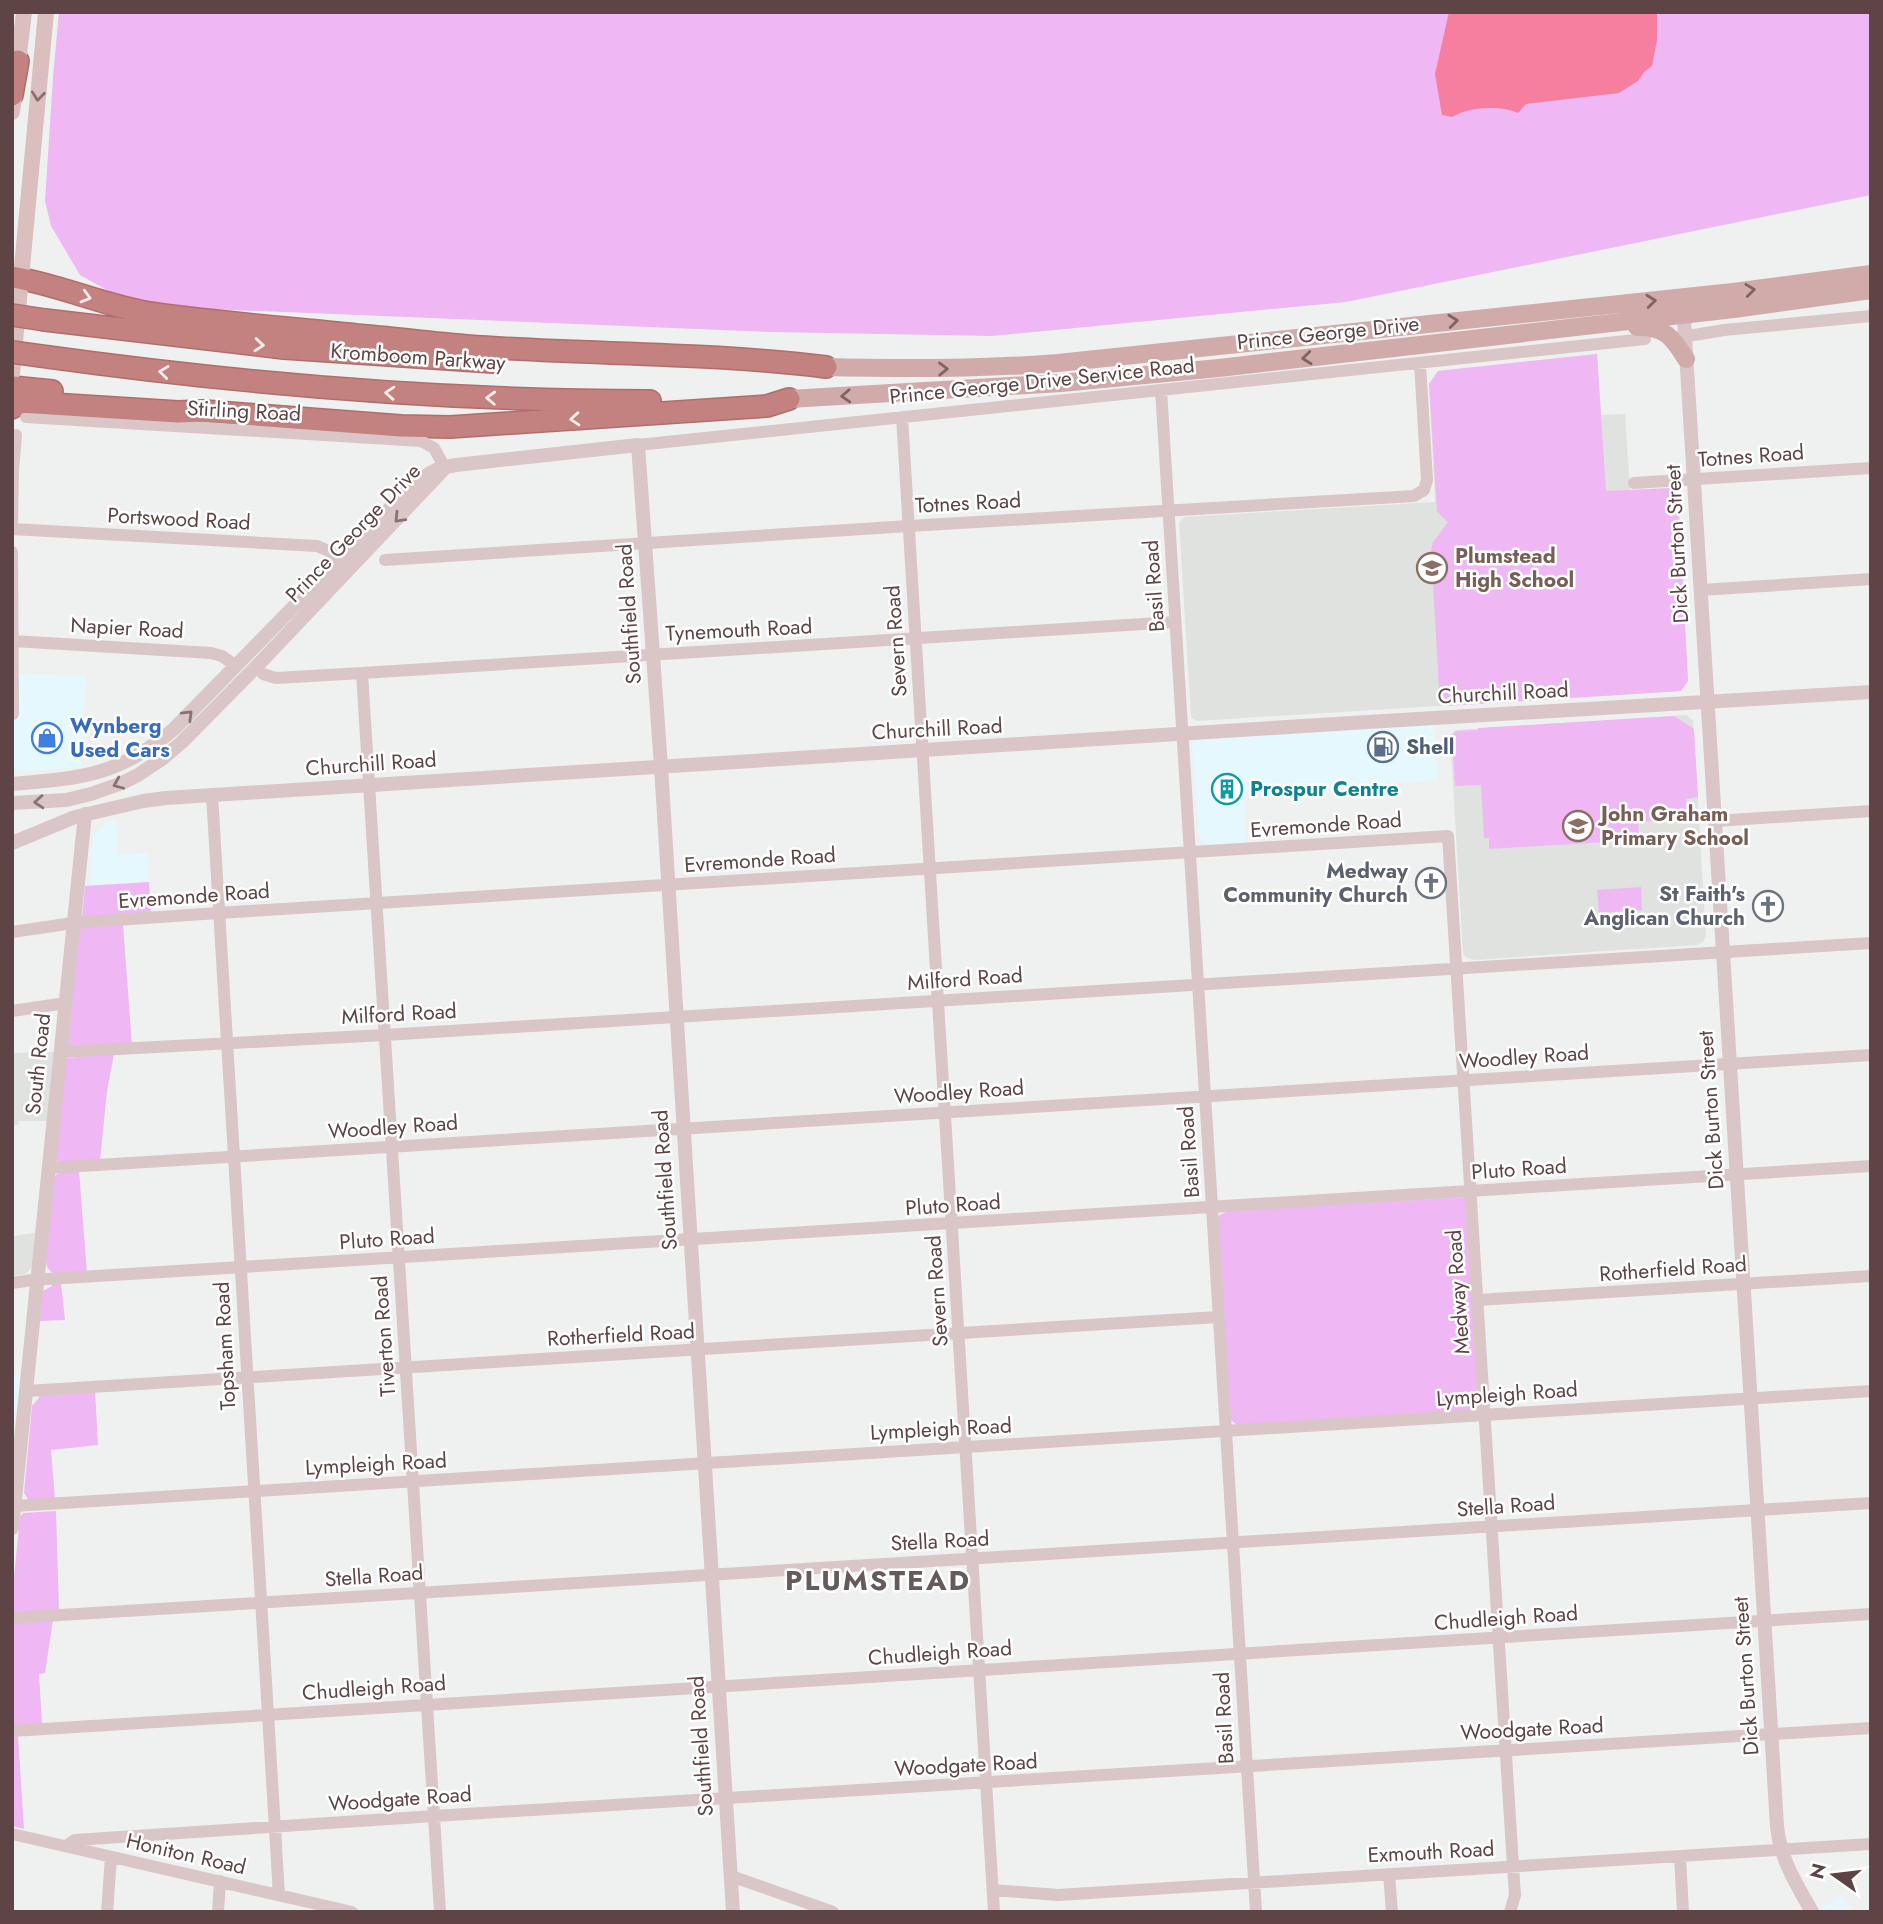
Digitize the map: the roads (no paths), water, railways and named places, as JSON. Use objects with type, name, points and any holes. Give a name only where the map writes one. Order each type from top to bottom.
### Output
[{"type":"highway","points":[[12,95],[18,61]]},
{"type":"highway","points":[[17,278],[125,308],[235,323],[465,346],[739,358],[826,367]]},
{"type":"highway","name":"Kromboom Parkway","points":[[12,315],[248,344],[432,359],[619,366],[826,367]]},
{"type":"highway","name":"Kromboom Parkway","points":[[12,352],[222,379],[404,394],[609,401],[789,399]]},
{"type":"highway","points":[[12,387],[178,405],[203,411]]},
{"type":"highway","points":[[19,412],[20,402],[450,427],[767,406],[789,399]]},
{"type":"main road","points":[[12,112],[24,12]]},
{"type":"main road","points":[[12,373],[17,278],[46,12]]},
{"type":"main road","name":"Prince George Drive","points":[[789,399],[1061,383],[1563,329],[1871,274]]},
{"type":"main road","name":"Prince George Drive","points":[[826,367],[995,368],[1871,290]]},
{"type":"main road","points":[[1563,329],[1646,326],[1680,337],[1686,359]]},
{"type":"street","points":[[1683,306],[1680,337],[1724,330],[1871,316]]},
{"type":"street","name":"Prince George Drive Service Road","points":[[445,468],[902,416],[1645,339]]},
{"type":"street","name":"Dick Burton Street","points":[[1686,359],[1777,1825],[1780,1850],[1788,1871],[1812,1912]]},
{"type":"street","name":"Totnes Road","points":[[385,560],[1418,495],[1425,488],[1427,480],[1420,363]]},
{"type":"street","name":"Basil Road","points":[[1161,390],[1256,1912]]},
{"type":"street","name":"Stirling Road","points":[[19,412],[421,441],[434,448],[445,468]]},
{"type":"street","name":"Severn Road","points":[[902,416],[994,1912]]},
{"type":"street","points":[[12,523],[16,435]]},
{"type":"street","name":"Southfield Road","points":[[638,445],[661,767],[733,1912]]},
{"type":"street","name":"Prince George Drive","points":[[12,784],[97,773],[128,761],[159,742],[423,477],[445,468]]},
{"type":"street","name":"Prince George Drive","points":[[12,803],[66,800],[100,791],[138,775],[162,759],[256,667],[445,468]]},
{"type":"street","name":"Totnes Road","points":[[1634,483],[1871,468]]},
{"type":"street","name":"Portswood Road","points":[[12,529],[317,546],[340,559]]},
{"type":"street","points":[[12,552],[13,714]]},
{"type":"street","points":[[1701,590],[1871,579]]},
{"type":"street","name":"Tynemouth Road","points":[[264,674],[276,678],[1175,622]]},
{"type":"street","name":"Napier Road","points":[[13,640],[211,653],[222,656],[236,666]]},
{"type":"street","name":"Tiverton Road","points":[[362,673],[440,1912]]},
{"type":"street","name":"Churchill Road","points":[[12,843],[85,814],[142,801],[212,795],[1871,692]]},
{"type":"street","name":"Topsham Road","points":[[212,795],[279,1895]]},
{"type":"street","points":[[1715,821],[1871,811]]},
{"type":"street","name":"South Road","points":[[12,1528],[18,1420],[27,1391],[85,814]]},
{"type":"street","name":"Evremonde Road","points":[[12,932],[73,923],[218,913],[1448,836]]},
{"type":"street","name":"Medway Road","points":[[1448,836],[1515,1895],[1510,1912]]},
{"type":"street","name":"Milford Road","points":[[61,1052],[385,1035],[1871,943]]},
{"type":"street","points":[[12,1011],[66,1003]]},
{"type":"street","name":"Woodley Road","points":[[49,1168],[1871,1055]]},
{"type":"street","name":"Pluto Road","points":[[12,1283],[1871,1166]]},
{"type":"street","name":"Rotherfield Road","points":[[1478,1300],[1871,1276]]},
{"type":"street","name":"Rotherfield Road","points":[[27,1391],[1218,1317]]},
{"type":"street","name":"Lympleigh Road","points":[[15,1506],[1871,1391]]},
{"type":"street","name":"Stella Road","points":[[12,1618],[1871,1503]]},
{"type":"street","name":"Chudleigh Road","points":[[12,1731],[1871,1614]]},
{"type":"street","name":"Woodgate Road","points":[[66,1846],[75,1840],[434,1816],[1871,1728]]},
{"type":"street","name":"Honiton Road","points":[[12,1834],[352,1912]]},
{"type":"street","name":"Exmouth Road","points":[[993,1890],[1058,1895],[1871,1844]]},
{"type":"street","points":[[1680,1856],[1683,1912]]},
{"type":"street","points":[[107,1912],[111,1857]]},
{"type":"street","points":[[1389,1874],[1392,1912]]},
{"type":"street","points":[[731,1876],[832,1912]]},
{"type":"street","points":[[218,1912],[220,1881]]},
{"type":"place","name":"Plumstead High School","points":[[1432,568]]},
{"type":"place","name":"Wynberg Used Cars","points":[[47,738]]},
{"type":"place","name":"Shell","points":[[1383,747]]},
{"type":"place","name":"Prospur Centre","points":[[1227,789]]},
{"type":"place","name":"John Graham Primary School","points":[[1578,826]]},
{"type":"place","name":"Medway Community Church","points":[[1431,883]]},
{"type":"place","name":"St Faith's Anglican Church","points":[[1768,906]]},
{"type":"district","name":"PLUMSTEAD","points":[[878,1580]]}]
